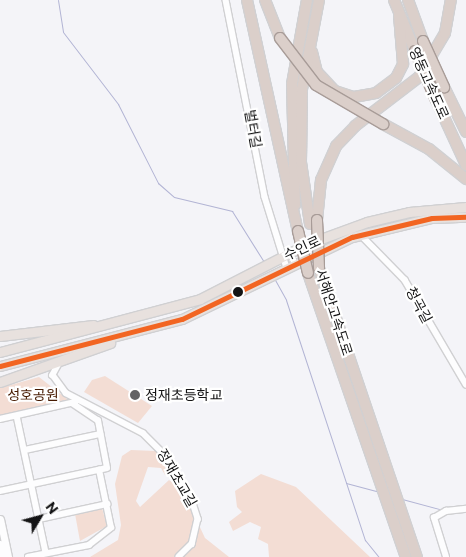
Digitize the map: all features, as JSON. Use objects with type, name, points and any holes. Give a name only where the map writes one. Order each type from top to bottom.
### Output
[{"type":"highway","points":[[247,0],[298,231]]},
{"type":"highway","points":[[266,0],[280,38],[316,84],[436,154],[466,179]]},
{"type":"highway","name":"서해안고속도로","points":[[307,0],[292,84],[292,164],[298,231],[308,273],[384,476],[404,519],[417,557]]},
{"type":"highway","name":"서해안고속도로","points":[[319,0],[311,43],[301,126],[319,268],[384,476],[392,517],[406,557]]},
{"type":"highway","name":"영동고속도로","points":[[394,0],[466,165]]},
{"type":"highway","name":"영동고속도로","points":[[408,0],[423,41],[466,132]]},
{"type":"highway","points":[[313,222],[318,194],[330,158],[349,131],[405,90],[425,69],[444,33],[451,0]]},
{"type":"highway","points":[[311,43],[314,68],[329,88],[354,97],[372,95],[387,87],[403,64],[399,15]]},
{"type":"main road","name":"수인로","points":[[0,352],[121,323],[200,299],[279,258],[385,216],[466,207]]},
{"type":"main road","name":"수인로","points":[[0,366],[142,330],[217,305],[284,269],[361,235],[432,218],[466,217]]},
{"type":"main road","points":[[0,336],[121,323]]},
{"type":"main road","points":[[0,382],[59,364],[142,330]]},
{"type":"street","name":"벌터길","points":[[226,0],[265,197],[279,258],[284,269]]},
{"type":"street","name":"청곡길","points":[[361,235],[405,280],[466,384]]},
{"type":"street","name":"정재초교길","points":[[59,364],[53,375],[56,382],[79,400],[143,433],[169,459],[192,500],[198,519],[192,544],[179,557]]},
{"type":"street","points":[[0,419],[73,404],[79,400]]},
{"type":"street","points":[[0,491],[107,468],[98,421],[73,404]]},
{"type":"street","points":[[17,416],[46,552]]},
{"type":"street","points":[[25,450],[100,434]]},
{"type":"street","points":[[28,557],[89,544],[111,528],[99,470]]},
{"type":"street","points":[[39,519],[107,504]]},
{"type":"street","points":[[446,557],[434,518],[446,511],[466,509]]},
{"type":"street","points":[[0,519],[3,557]]},
{"type":"street","points":[[1,544],[8,557]]},
{"type":"green space","points":[[105,376],[152,406],[138,423],[84,392],[92,380]]},
{"type":"green space","name":"성호공원","points":[[39,377],[71,402],[0,416],[0,388]]},
{"type":"green space","points":[[131,450],[156,451],[168,472],[165,475],[161,468],[148,467],[136,501],[140,507],[169,480],[182,489],[205,538],[229,557],[90,557],[118,540],[121,525],[115,484],[122,456]]},
{"type":"green space","points":[[261,474],[296,487],[370,557],[269,557],[268,544],[258,539],[261,527],[250,522],[233,531],[229,522],[242,512],[237,507],[235,491]]},
{"type":"green space","points":[[102,508],[107,526],[80,541],[75,514]]},
{"type":"waterway","points":[[58,0],[63,32],[118,104],[158,183],[174,197],[232,211],[264,262]]},
{"type":"waterway","points":[[274,278],[286,300],[365,540],[379,557]]},
{"type":"waterway","points":[[346,483],[379,492]]},
{"type":"waterway","points":[[402,499],[443,510]]},
{"type":"waterway","points":[[452,507],[466,505]]},
{"type":"transit line","points":[[0,366],[182,319],[352,237],[432,218],[466,217]]},
{"type":"place","name":"정재초등학교","points":[[135,395]]}]
